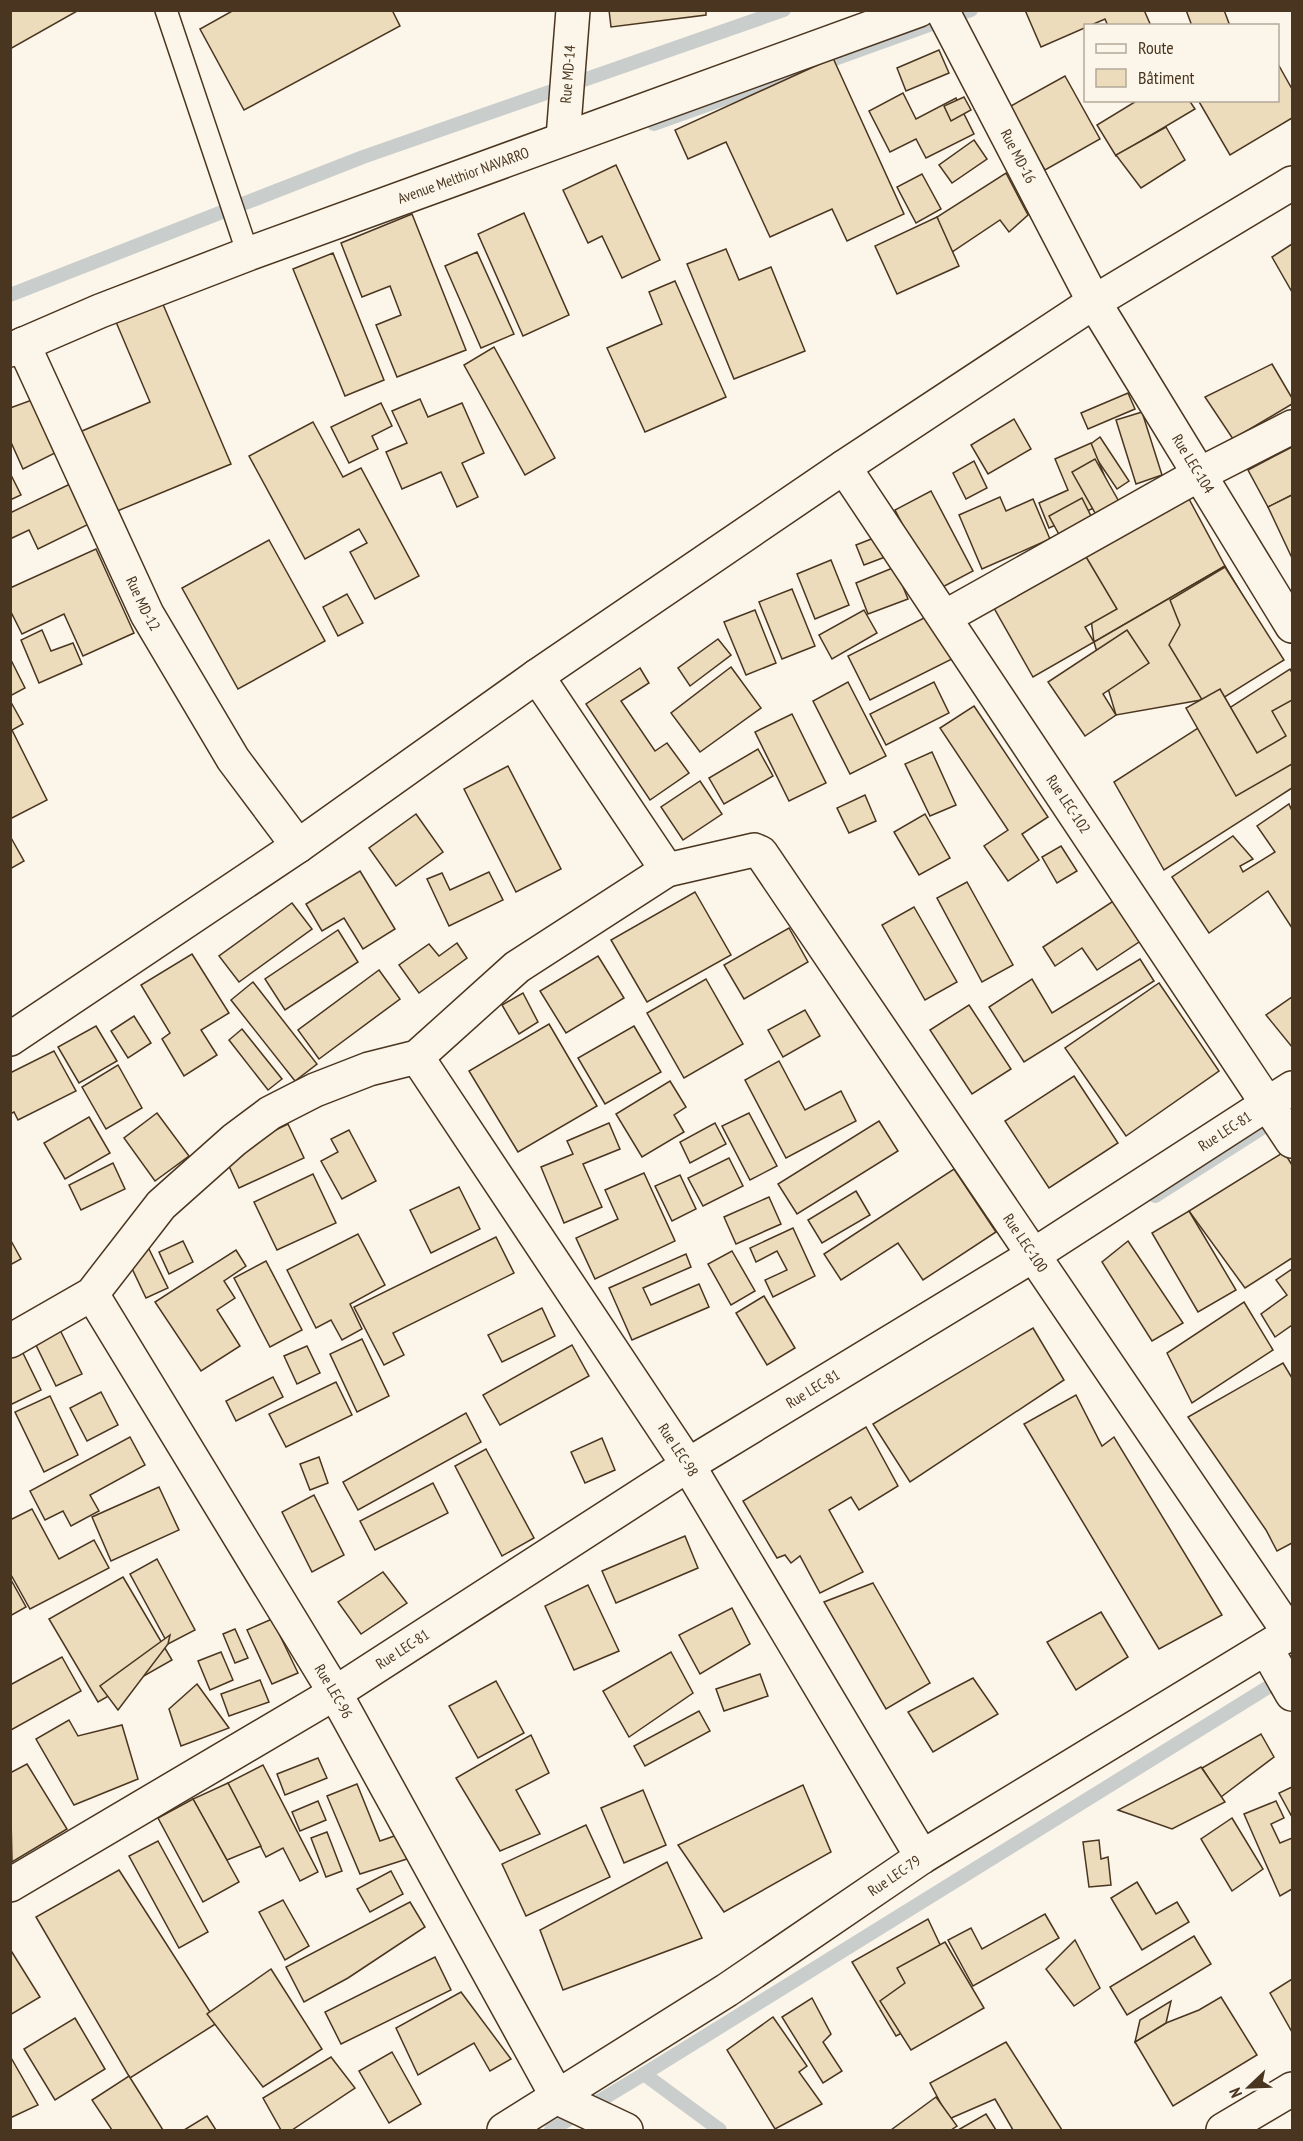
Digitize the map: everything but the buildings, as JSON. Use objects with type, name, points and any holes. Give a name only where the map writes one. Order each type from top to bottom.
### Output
[{"type":"street","name":"Rue MD-14","points":[[563,138],[573,10]]},
{"type":"street","name":"Avenue Melthior NAVARRO","points":[[17,347],[100,311],[248,254],[919,10]]},
{"type":"street","name":"Rue MD-16","points":[[942,10],[1094,302]]},
{"type":"street","points":[[10,1039],[297,846],[537,676],[844,466],[1094,302],[1293,183]]},
{"type":"street","name":"Rue LEC-104","points":[[1094,302],[1198,475],[1293,626]]},
{"type":"street","name":"Rue MD-12","points":[[17,347],[147,614],[232,759],[297,846]]},
{"type":"street","points":[[945,617],[1198,475],[1293,427]]},
{"type":"street","name":"Rue LEC-102","points":[[844,466],[945,617],[1281,1096],[1293,1141]]},
{"type":"street","points":[[10,1341],[92,1294],[161,1205],[234,1140],[270,1113],[326,1085],[369,1069],[417,1057],[517,967],[667,870],[537,676]]},
{"type":"street","name":"Rue LEC-100","points":[[667,870],[754,850],[761,853],[1032,1256],[1283,1638],[1293,1694]]},
{"type":"street","name":"Rue LEC-98","points":[[417,1057],[688,1465],[922,1857]]},
{"type":"street","name":"Rue LEC-81","points":[[10,1885],[335,1693],[688,1465],[1032,1256],[1281,1096]]},
{"type":"street","name":"Rue LEC-96","points":[[92,1294],[335,1693],[558,2098]]},
{"type":"street","name":"Rue LEC-79","points":[[504,2130],[727,1990],[922,1857],[1283,1638]]},
{"type":"street","points":[[1223,2130],[1293,2089]]},
{"type":"street","points":[[558,2098],[626,2130]]},
{"type":"lane","points":[[166,10],[248,254]]},
{"type":"waterway","points":[[10,295],[363,157],[784,10]]},
{"type":"waterway","points":[[654,124],[971,10]]},
{"type":"waterway","points":[[1155,1196],[1292,1109]]},
{"type":"waterway","points":[[720,2130],[644,2074],[1283,1678]]},
{"type":"waterway","points":[[551,2130],[644,2074]]}]
